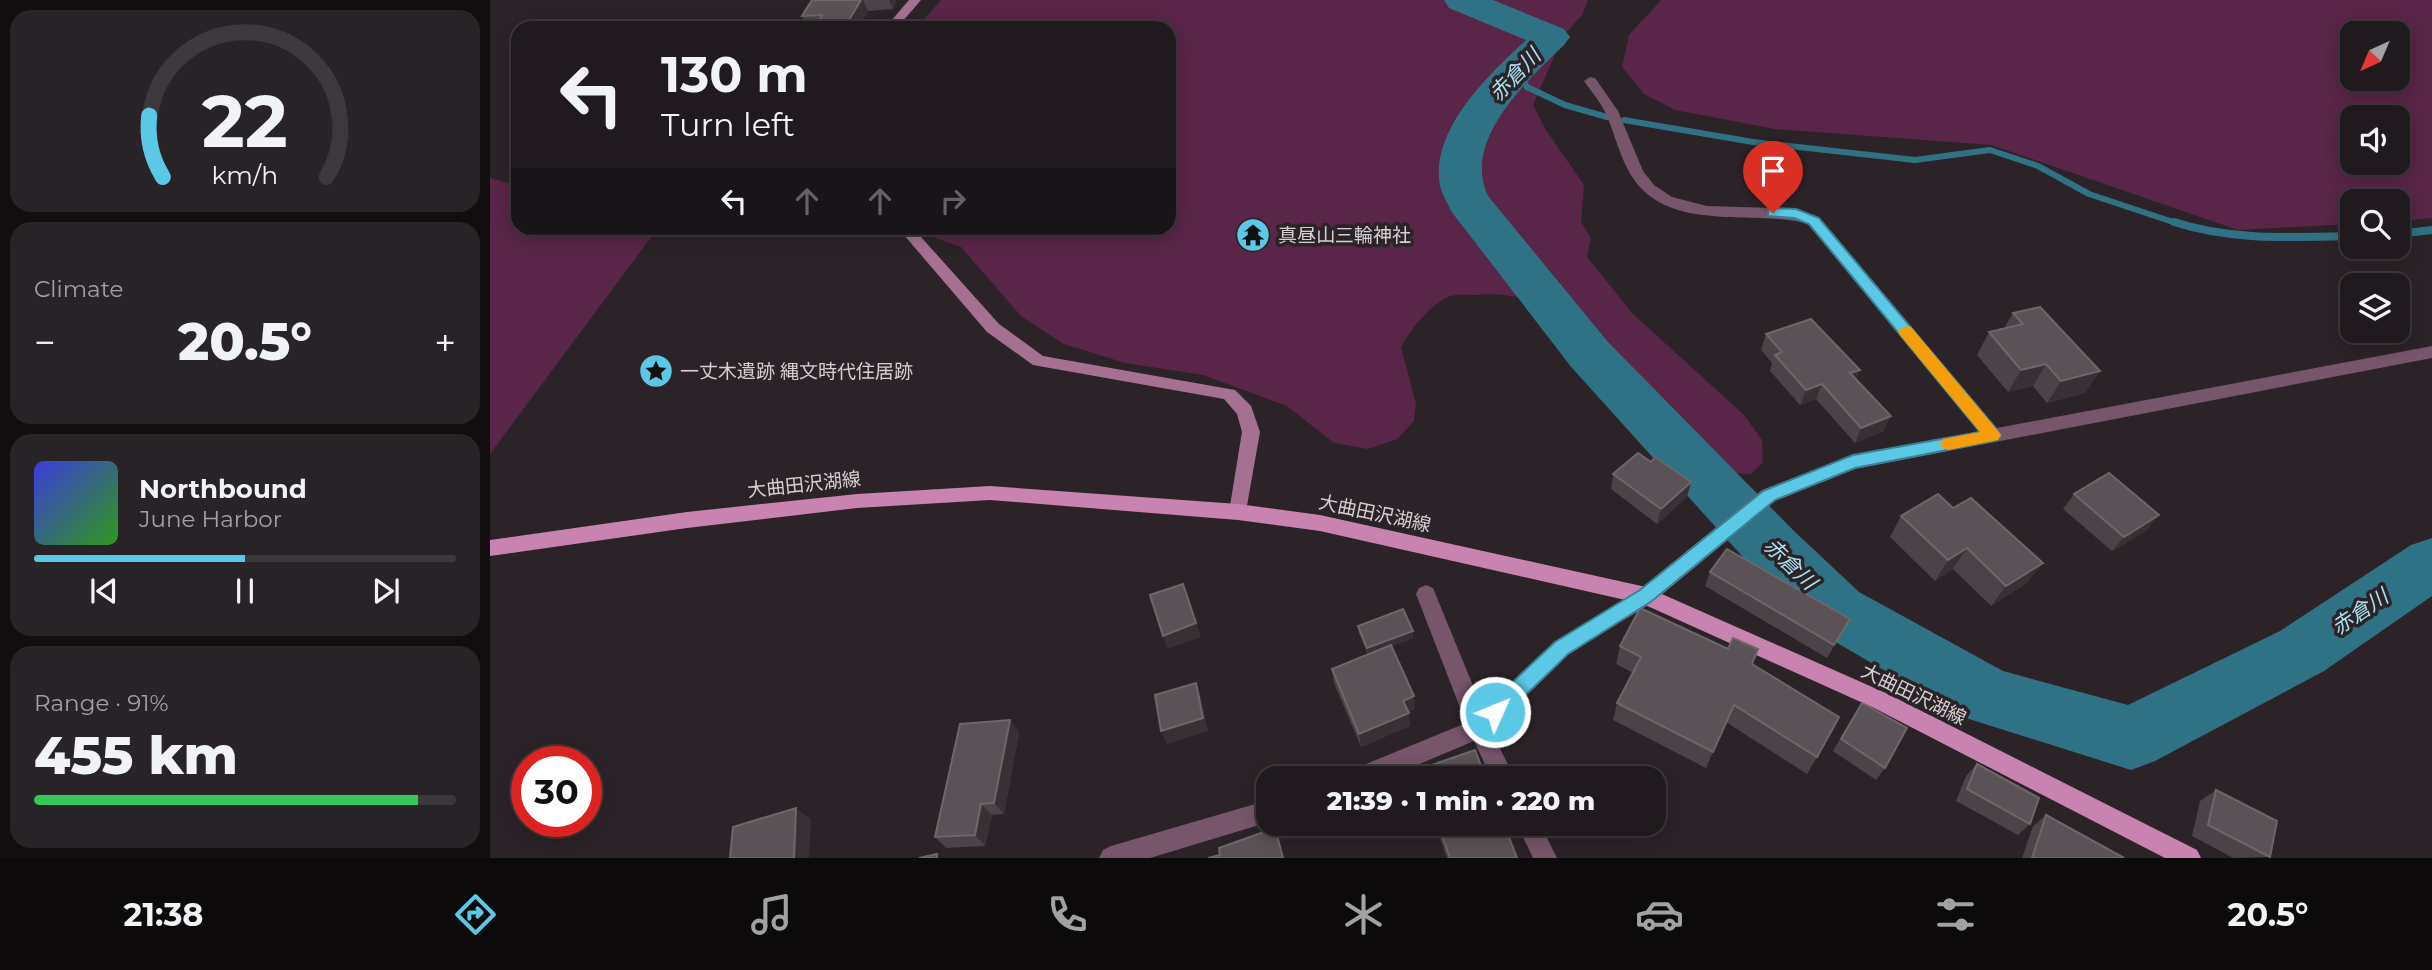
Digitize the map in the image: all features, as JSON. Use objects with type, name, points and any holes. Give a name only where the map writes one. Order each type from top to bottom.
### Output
[{"type":"main road","name":"大曲田沢湖線","points":[[490,548],[687,520],[844,502],[990,493],[1238,512],[1320,523],[1646,596],[1881,701],[2189,858]]},
{"type":"street","points":[[897,21],[915,0]]},
{"type":"street","points":[[1590,81],[1611,109],[1634,167],[1649,188],[1657,193],[1674,203],[1704,210],[1796,214],[1814,221],[1993,435]]},
{"type":"street","points":[[911,235],[993,328],[1039,361],[1229,394],[1245,411],[1251,432],[1238,512]]},
{"type":"street","points":[[1388,766],[1479,728],[1562,648],[1646,596],[1769,495],[1853,462],[2432,352]]},
{"type":"street","points":[[1426,594],[1479,728],[1498,766]]},
{"type":"street","points":[[1111,858],[1256,815]]},
{"type":"street","points":[[1534,836],[1545,858]]},
{"type":"shaded area","points":[[941,0],[1588,0],[1582,15],[1563,36],[1533,105],[1546,130],[1584,185],[1581,222],[1591,238],[1587,257],[1633,314],[1744,415],[1762,440],[1763,462],[1751,474],[1733,472],[1704,457],[1650,389],[1615,352],[1573,320],[1526,299],[1501,295],[1461,295],[1451,296],[1434,306],[1401,347],[1416,404],[1414,421],[1397,439],[1368,449],[1334,443],[1287,406],[1203,375],[1125,363],[1064,344],[1022,317],[961,247],[931,235],[1176,235],[1176,21],[923,21]]},
{"type":"shaded area","points":[[1661,0],[2432,0],[2432,218],[2410,220],[2410,189],[2340,189],[2340,225],[2238,230],[1991,145],[1775,129],[1675,110],[1644,94],[1622,67],[1629,35]]},
{"type":"shaded area","points":[[490,178],[511,184],[511,235],[653,235],[490,454]]},
{"type":"building","points":[[812,0],[861,0],[849,20],[819,21],[822,15],[802,16]]},
{"type":"building","points":[[2040,307],[2100,371],[2061,381],[2046,364],[2021,370],[1989,332],[2023,324],[2013,313]]},
{"type":"building","points":[[1811,319],[1860,370],[1850,373],[1891,416],[1861,428],[1822,384],[1806,390],[1775,355],[1782,352],[1766,334]]},
{"type":"building","points":[[1638,453],[1651,462],[1655,457],[1691,482],[1661,509],[1613,474]]},
{"type":"building","points":[[2109,473],[2159,515],[2124,537],[2074,494]]},
{"type":"building","points":[[1938,494],[1953,508],[1971,498],[2043,563],[2006,586],[1967,548],[1948,560],[1901,516]]},
{"type":"building","points":[[1727,549],[1850,619],[1834,645],[1710,572]]},
{"type":"building","points":[[1183,584],[1196,623],[1163,636],[1150,595]]},
{"type":"building","points":[[1640,608],[1728,649],[1733,638],[1758,649],[1752,664],[1839,717],[1817,757],[1734,705],[1713,752],[1617,703],[1641,657],[1620,646]]},
{"type":"building","points":[[1403,609],[1413,631],[1367,648],[1358,626]]},
{"type":"building","points":[[1391,645],[1414,696],[1403,701],[1409,713],[1359,734],[1332,669]]},
{"type":"building","points":[[1196,683],[1203,718],[1161,731],[1155,695]]},
{"type":"building","points":[[1862,703],[1907,728],[1885,768],[1841,739]]},
{"type":"building","points":[[1010,720],[994,803],[981,804],[975,835],[935,837],[960,724]]},
{"type":"building","points":[[1475,750],[1481,766],[1429,766]]},
{"type":"building","points":[[1977,764],[2039,798],[2030,824],[1967,789]]},
{"type":"building","points":[[2216,790],[2277,821],[2270,857],[2208,825]]},
{"type":"building","points":[[796,808],[794,858],[730,858],[733,827]]},
{"type":"building","points":[[2046,815],[2124,858],[2032,858]]},
{"type":"building","points":[[1256,835],[1277,836],[1283,858],[1208,858],[1220,855],[1219,848]]},
{"type":"building","points":[[1442,836],[1509,836],[1517,858],[1450,858]]},
{"type":"building","points":[[937,854],[937,858],[919,858]]},
{"type":"waterway","name":"赤倉川","points":[[1462,0],[1551,37],[1503,85],[1475,123],[1461,165],[1462,186],[1474,211],[1590,355],[1772,548],[1837,611],[1989,697],[2131,738],[2302,651],[2432,563]]},
{"type":"waterway","points":[[1517,70],[1527,87],[1565,105],[1607,117]]},
{"type":"waterway","points":[[1624,120],[1753,142],[1915,160],[1990,150],[2038,166],[2089,194],[2179,224]]},
{"type":"waterway","points":[[2174,222],[2240,235],[2340,236]]},
{"type":"waterway","points":[[2410,233],[2432,230]]},
{"type":"slow traffic","points":[[1906,331],[1993,435],[1948,444]]},
{"type":"place","name":"真昼山三輪神社","points":[[1253,235]]},
{"type":"place","name":"一丈木遺跡 縄文時代住居跡","points":[[656,371]]},
{"type":"route","points":[[1495,712],[1562,648],[1646,596],[1769,495],[1853,462],[1993,435],[1814,221],[1796,214],[1773,213]]}]
